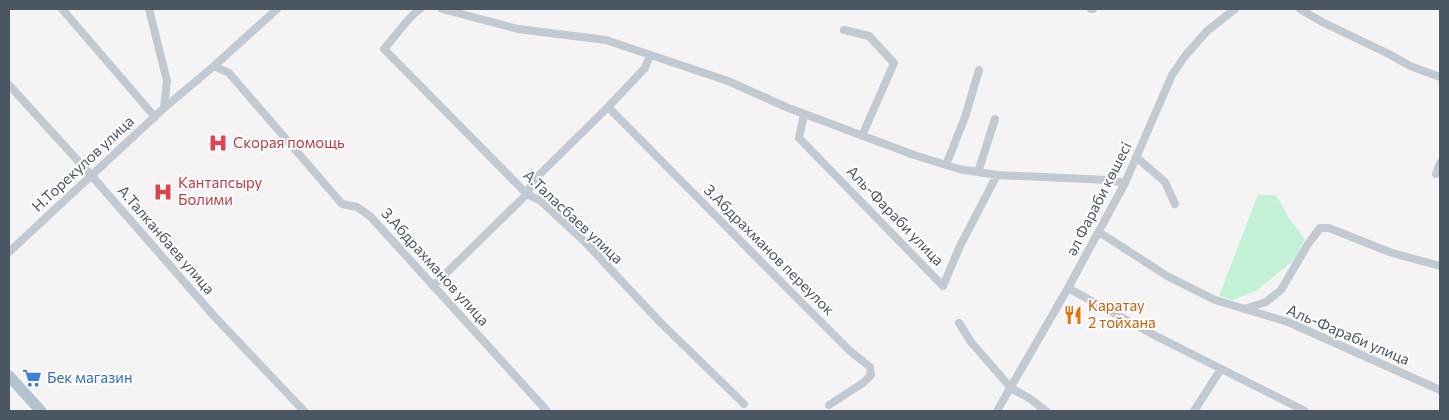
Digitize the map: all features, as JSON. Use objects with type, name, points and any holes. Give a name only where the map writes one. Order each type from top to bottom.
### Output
[{"type":"main road","points":[[9,376],[41,411]]},
{"type":"street","name":"Н.Торекулов улица","points":[[62,9],[155,117]]},
{"type":"street","points":[[149,9],[167,81],[164,108]]},
{"type":"street","name":"Н.Торекулов улица","points":[[9,252],[164,108],[277,9]]},
{"type":"street","name":"А.Таласбаев улица","points":[[420,9],[413,14],[384,49],[527,194],[540,201],[584,241],[659,321],[744,404]]},
{"type":"street","points":[[442,9],[518,29],[606,40],[728,81],[804,114],[959,169],[997,175],[1108,180],[1125,184]]},
{"type":"street","name":"әл Фараби көшесі","points":[[997,411],[1125,184],[1172,75],[1185,56],[1207,31],[1235,9]]},
{"type":"street","points":[[1300,9],[1410,66],[1440,77]]},
{"type":"street","points":[[844,30],[869,36],[894,63],[862,136]]},
{"type":"street","points":[[433,286],[527,194],[533,181],[645,68],[650,55]]},
{"type":"street","name":"З.Абдрахманов улица","points":[[214,66],[229,74],[342,204],[357,207],[370,216],[547,411]]},
{"type":"street","points":[[946,165],[965,117],[979,70]]},
{"type":"street","name":"А.Талканбаев улица","points":[[9,85],[91,175],[214,316],[304,411]]},
{"type":"street","name":"З.Абдрахманов переулок","points":[[608,107],[850,351],[870,367],[871,375],[863,384],[828,406]]},
{"type":"street","name":"Аль-Фараби улица","points":[[804,114],[799,138],[943,286],[960,246],[997,175]]},
{"type":"street","points":[[978,172],[995,119]]},
{"type":"street","points":[[1136,157],[1165,182],[1175,204]]},
{"type":"street","points":[[1436,174],[1440,163]]},
{"type":"street","name":"Аль-Фараби улица","points":[[1244,309],[1266,302],[1281,290],[1308,244],[1320,228],[1329,228],[1392,253],[1440,266]]},
{"type":"street","name":"Аль-Фараби улица","points":[[1099,232],[1167,276],[1214,300],[1288,322],[1440,390]]},
{"type":"street","points":[[1068,288],[1156,336],[1305,411]]},
{"type":"street","points":[[959,323],[971,342],[1010,388],[1029,398],[1046,411]]},
{"type":"street","points":[[1194,411],[1221,369]]},
{"type":"green space","points":[[1258,195],[1276,195],[1290,220],[1305,239],[1294,260],[1256,291],[1232,300],[1219,296]]},
{"type":"place","name":"Скорая помощь","points":[[218,143]]},
{"type":"place","name":"Кантапсыру Болими","points":[[163,192]]},
{"type":"place","name":"Каратау 2 тойхана","points":[[1073,315]]},
{"type":"place","name":"Бек магазин","points":[[32,378]]}]
